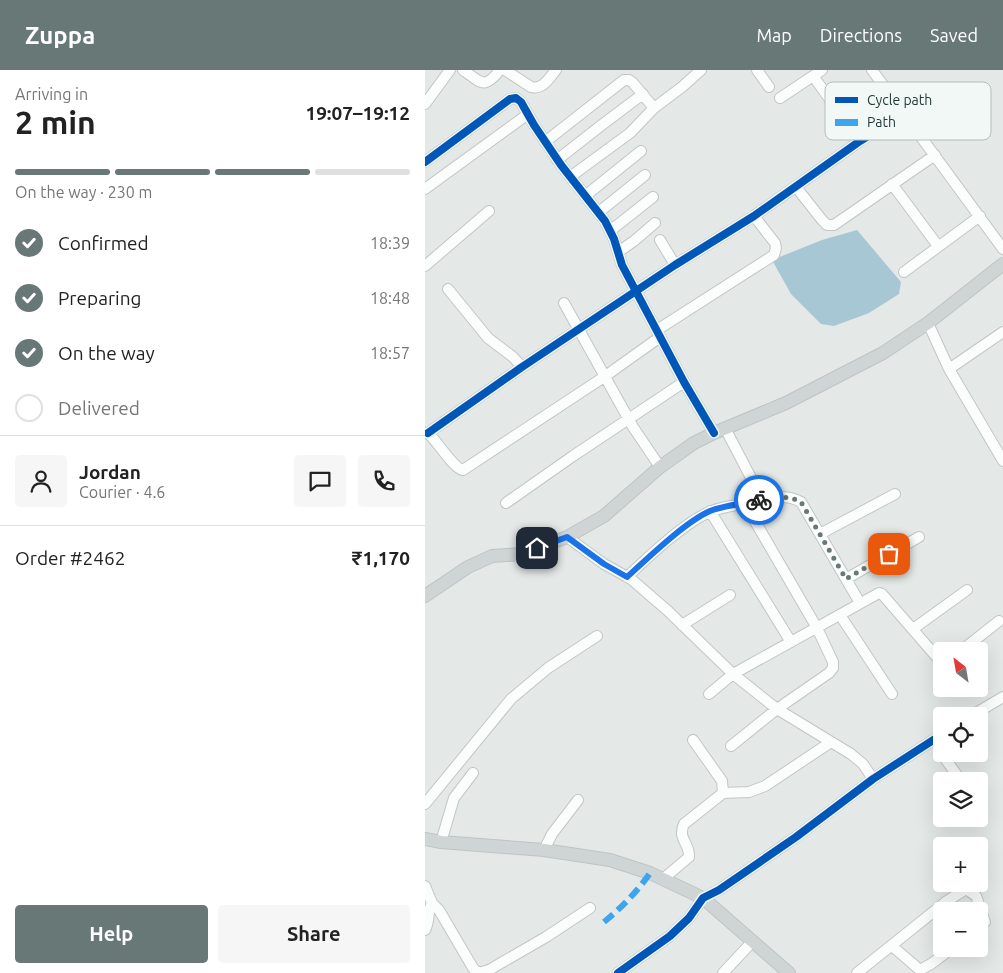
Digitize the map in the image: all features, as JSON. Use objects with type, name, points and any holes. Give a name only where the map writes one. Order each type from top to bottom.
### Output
[{"type":"main road","points":[[425,596],[468,567],[491,556],[522,554],[567,537],[604,516],[661,467],[694,443],[719,430],[786,403],[883,353],[928,323],[1003,264]]},
{"type":"main road","points":[[425,839],[441,842],[544,850],[610,860],[663,879],[703,898],[789,973]]},
{"type":"street","points":[[425,104],[450,70]]},
{"type":"street","points":[[463,70],[484,83],[489,82],[500,70]]},
{"type":"street","points":[[505,70],[535,88],[539,88],[545,83],[555,70]]},
{"type":"street","points":[[570,178],[630,133],[654,108],[701,70]]},
{"type":"street","points":[[757,70],[769,87]]},
{"type":"street","points":[[781,98],[822,70]]},
{"type":"street","points":[[872,70],[881,82]]},
{"type":"street","points":[[813,76],[825,92]]},
{"type":"street","points":[[545,142],[624,80],[629,80],[633,83],[654,108]]},
{"type":"street","points":[[557,160],[643,94]]},
{"type":"street","points":[[425,162],[511,99],[516,98],[521,102],[557,160],[599,212],[614,239],[621,265],[684,382],[719,430],[762,499]]},
{"type":"street","points":[[425,189],[529,114]]},
{"type":"street","points":[[754,216],[775,243],[776,248],[773,255],[658,334],[604,377],[463,470],[458,469],[453,464],[437,441],[427,433],[522,367],[675,265],[754,216],[864,140]]},
{"type":"street","points":[[924,140],[1003,249]]},
{"type":"street","points":[[585,196],[641,152]]},
{"type":"street","points":[[796,187],[827,225],[834,225],[935,155]]},
{"type":"street","points":[[599,212],[645,175]]},
{"type":"street","points":[[893,184],[937,246]]},
{"type":"street","points":[[610,231],[653,197]]},
{"type":"street","points":[[425,266],[489,211]]},
{"type":"street","points":[[903,272],[980,216]]},
{"type":"street","points":[[617,252],[634,241],[655,223]]},
{"type":"street","points":[[660,240],[675,265]]},
{"type":"street","points":[[449,289],[488,338],[513,357],[522,367]]},
{"type":"street","points":[[564,302],[628,419],[661,467]]},
{"type":"street","points":[[928,323],[949,369],[1003,461]]},
{"type":"street","points":[[949,369],[1003,332]]},
{"type":"street","points":[[506,504],[684,382]]},
{"type":"street","points":[[820,534],[895,494]]},
{"type":"street","points":[[627,577],[685,527],[710,511],[727,506],[784,496],[795,498],[801,502],[860,603]]},
{"type":"street","points":[[731,746],[777,709],[829,673],[833,668],[833,662],[817,628],[745,504]]},
{"type":"street","points":[[710,511],[791,642]]},
{"type":"street","points":[[567,537],[604,564],[627,577],[682,625],[733,674],[777,709],[857,759],[873,779]]},
{"type":"street","points":[[846,579],[919,537]]},
{"type":"street","points":[[913,629],[967,590]]},
{"type":"street","points":[[709,694],[733,674],[879,593],[882,594],[933,653]]},
{"type":"street","points":[[682,625],[730,595]]},
{"type":"street","points":[[839,616],[892,694]]},
{"type":"street","points":[[972,642],[999,621]]},
{"type":"street","points":[[425,804],[511,700],[548,668],[597,636]]},
{"type":"street","points":[[986,707],[1003,697]]},
{"type":"street","points":[[693,740],[722,781],[723,793]]},
{"type":"street","points":[[618,973],[670,936],[689,918],[703,898],[719,890],[797,837],[873,779],[933,741]]},
{"type":"street","points":[[663,879],[689,857],[689,850],[682,837],[681,830],[684,824],[723,793],[749,792],[765,786],[831,742]]},
{"type":"street","points":[[441,842],[454,798],[473,773]]},
{"type":"street","points":[[544,850],[552,834],[578,800]]},
{"type":"street","points":[[425,886],[432,903],[439,910],[473,968],[478,973],[489,970],[546,937],[590,908]]},
{"type":"street","points":[[947,902],[966,889],[976,896],[978,902]]},
{"type":"street","points":[[425,930],[432,903]]},
{"type":"street","points":[[857,973],[933,913]]},
{"type":"street","points":[[723,973],[753,942]]},
{"type":"street","points":[[892,946],[920,970],[940,957]]},
{"type":"water","points":[[857,230],[901,282],[899,294],[869,313],[834,326],[821,324],[791,294],[772,260],[822,240]]},
{"type":"marked path","points":[[604,922],[629,899],[650,873]]},
{"type":"cycle path","points":[[425,162],[510,99],[516,98],[521,102],[561,165],[605,221],[614,239],[622,265],[684,382],[714,433]]},
{"type":"cycle path","points":[[428,433],[522,367],[675,265],[754,216],[862,140]]},
{"type":"cycle path","points":[[618,973],[670,936],[689,918],[703,898],[719,890],[796,837],[873,779],[933,740]]},
{"type":"way so far","points":[[759,500],[784,496],[795,498],[801,502],[846,579],[889,554]]},
{"type":"route","points":[[537,548],[567,537],[604,564],[627,577],[685,527],[701,516],[727,506],[759,500]]}]
